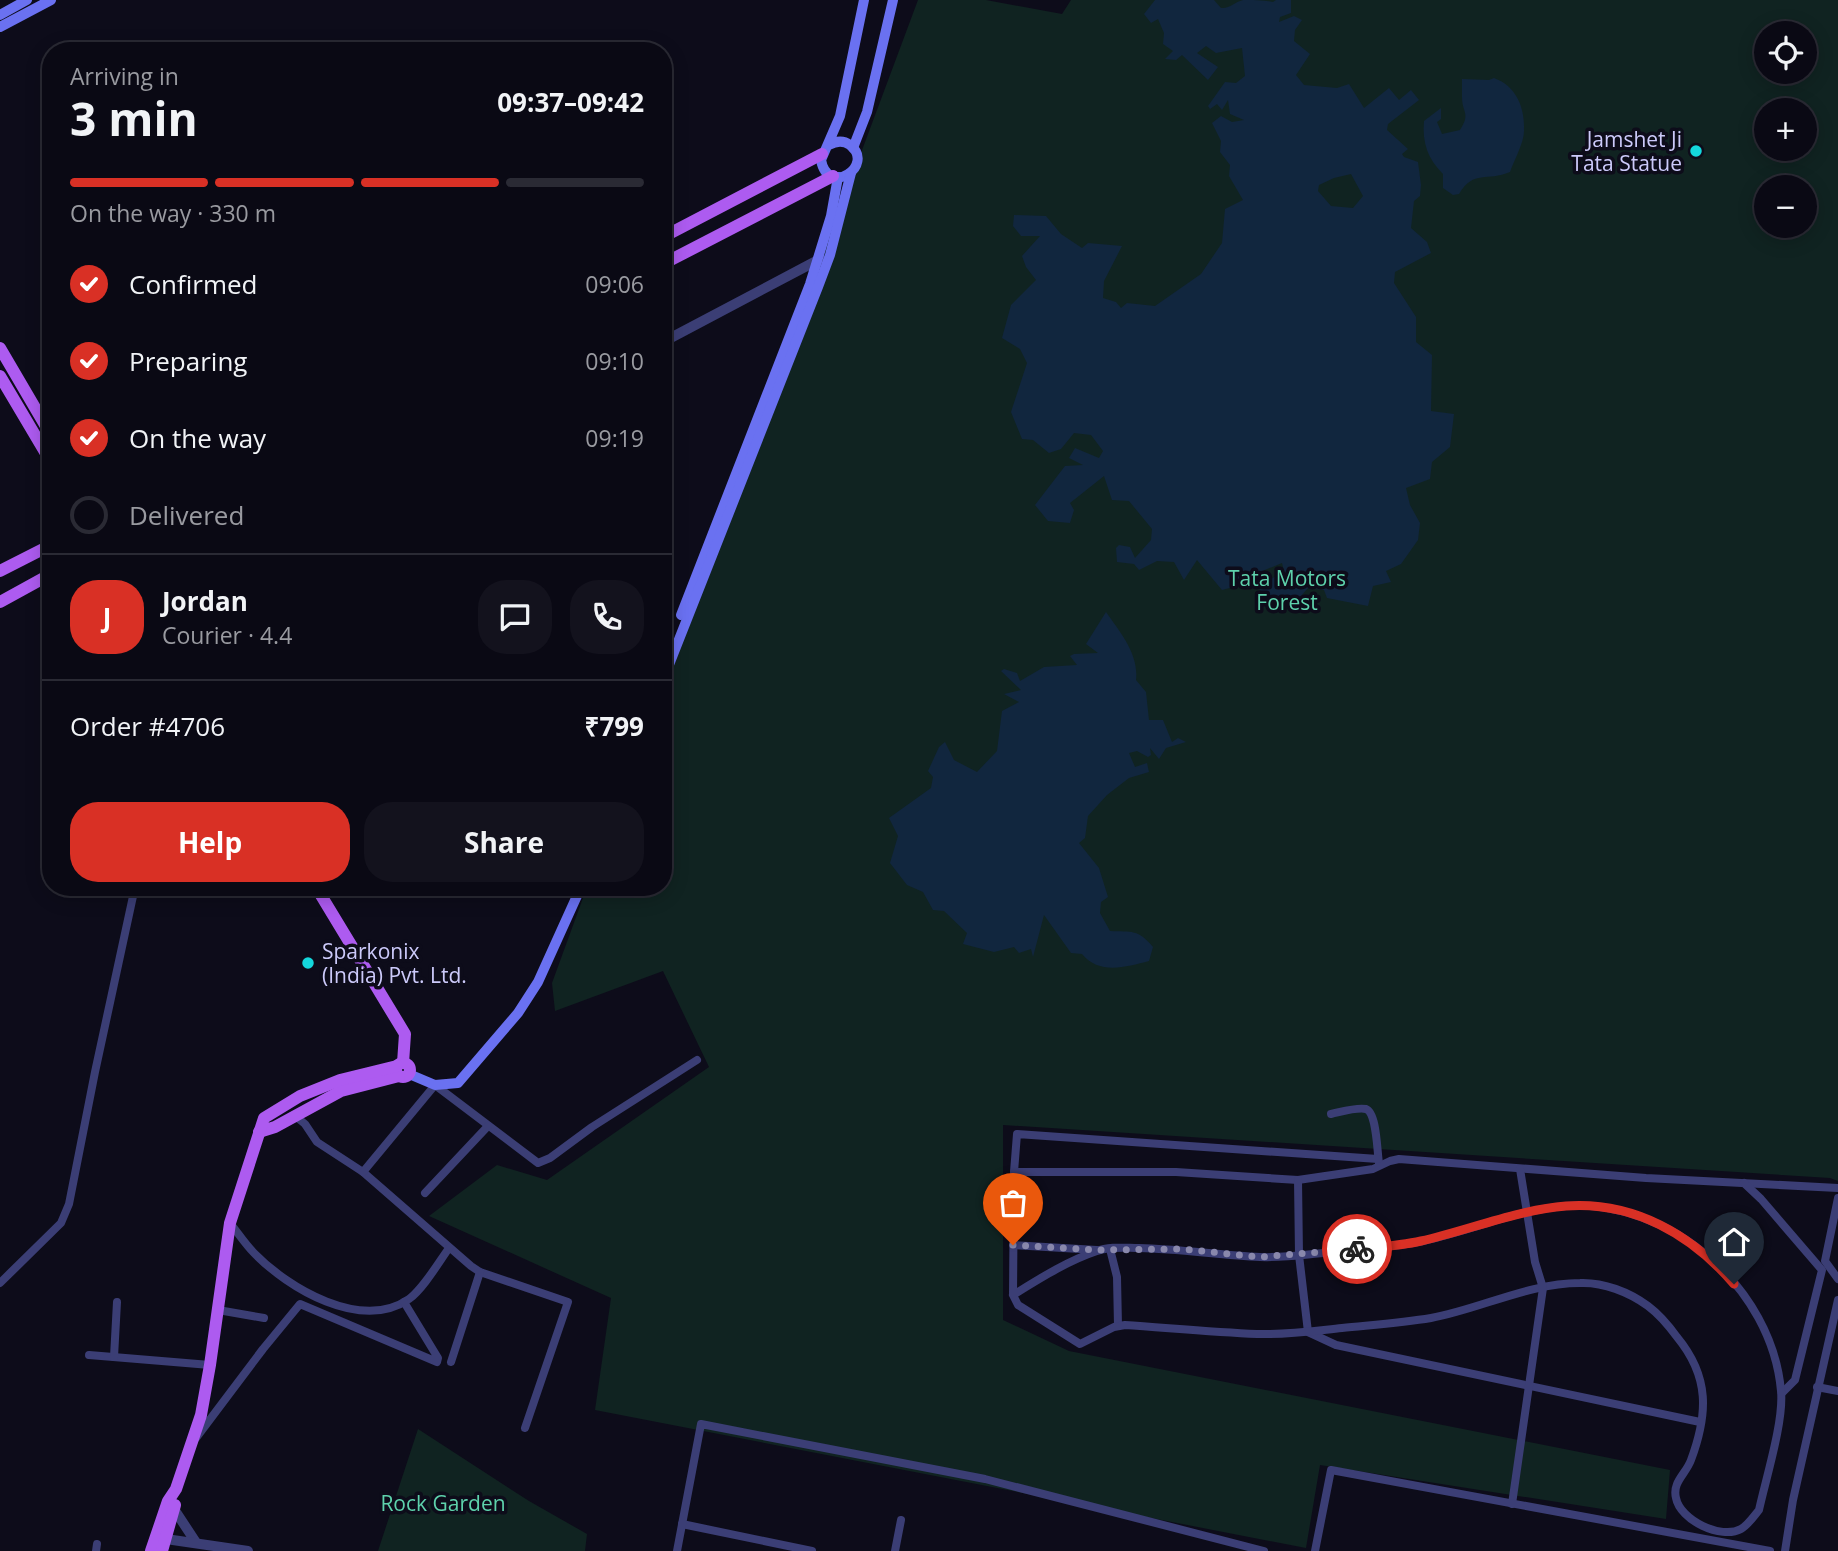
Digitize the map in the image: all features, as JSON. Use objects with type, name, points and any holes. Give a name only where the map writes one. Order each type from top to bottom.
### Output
[{"type":"main road","points":[[0,15],[27,0]]},
{"type":"main road","points":[[0,27],[51,0]]},
{"type":"main road","points":[[835,177],[822,165],[825,149],[840,116],[864,0]]},
{"type":"main road","points":[[672,653],[824,257],[857,161],[853,148],[867,112],[893,0]]},
{"type":"main road","points":[[672,232],[840,141],[853,148]]},
{"type":"main road","points":[[672,259],[835,177],[851,173]]},
{"type":"main road","points":[[824,257],[835,177]]},
{"type":"main road","points":[[0,348],[42,419]]},
{"type":"main road","points":[[0,376],[5,396],[42,449]]},
{"type":"main road","points":[[0,571],[42,550]]},
{"type":"main road","points":[[0,602],[42,579]]},
{"type":"main road","points":[[672,641],[686,612]]},
{"type":"main road","points":[[321,896],[405,1034],[402,1070]]},
{"type":"main road","points":[[451,1085],[452,1078],[512,1008],[532,979],[569,896]]},
{"type":"main road","points":[[151,1551],[161,1542],[201,1415],[230,1223],[264,1118],[300,1096],[340,1080],[402,1070],[435,1085],[457,1083],[527,1000],[538,982],[577,896]]},
{"type":"main road","points":[[259,1132],[275,1127],[341,1091],[402,1070]]},
{"type":"street","points":[[672,337],[824,257]]},
{"type":"street","points":[[5,396],[23,385]]},
{"type":"street","points":[[0,1283],[61,1223],[69,1204],[94,1072],[133,896]]},
{"type":"street","points":[[363,1172],[435,1085],[532,1161],[543,1162],[697,1060]]},
{"type":"street","points":[[1331,1114],[1363,1109],[1371,1112],[1379,1163]]},
{"type":"street","points":[[294,1115],[305,1124],[317,1142],[363,1172],[480,1272],[568,1302],[524,1428]]},
{"type":"street","points":[[425,1193],[488,1126]]},
{"type":"street","points":[[1013,1245],[1099,1250],[1181,1249],[1260,1257],[1418,1242],[1526,1213],[1565,1206],[1608,1208],[1653,1221],[1694,1244],[1724,1273],[1759,1317],[1772,1342],[1782,1393],[1781,1410],[1759,1510],[1741,1529],[1732,1532],[1707,1527],[1684,1513],[1677,1504],[1676,1483],[1690,1463],[1704,1397],[1698,1369],[1684,1345],[1648,1306],[1623,1292],[1595,1284],[1572,1283],[1543,1288],[1435,1317],[1308,1332],[1258,1334],[1118,1326],[1080,1344],[1018,1305],[1013,1295],[1013,1245],[1014,1172],[1017,1134],[1379,1163],[1399,1160],[1838,1188]]},
{"type":"street","points":[[1014,1172],[1177,1172],[1298,1180],[1373,1169],[1379,1163]]},
{"type":"street","points":[[1511,1504],[1543,1288],[1535,1262],[1520,1168]]},
{"type":"street","points":[[1298,1180],[1299,1255],[1308,1332]]},
{"type":"street","points":[[1744,1183],[1822,1270],[1795,1380],[1782,1393]]},
{"type":"street","points":[[1838,1198],[1825,1261],[1838,1279]]},
{"type":"street","points":[[230,1223],[253,1252],[279,1274],[334,1304],[365,1312],[404,1302],[412,1296],[449,1248]]},
{"type":"street","points":[[1110,1249],[1117,1277],[1118,1326]]},
{"type":"street","points":[[1013,1295],[1099,1250]]},
{"type":"street","points":[[451,1362],[480,1272]]},
{"type":"street","points":[[1785,1551],[1793,1500],[1838,1300]]},
{"type":"street","points":[[114,1357],[117,1302]]},
{"type":"street","points":[[190,1446],[300,1304],[437,1362],[437,1355],[404,1302]]},
{"type":"street","points":[[218,1310],[264,1318]]},
{"type":"street","points":[[1308,1332],[1336,1345],[1700,1422]]},
{"type":"street","points":[[89,1355],[210,1365]]},
{"type":"street","points":[[1817,1387],[1838,1391]]},
{"type":"street","points":[[677,1551],[701,1424],[985,1479],[1264,1551]]},
{"type":"street","points":[[1315,1551],[1331,1469],[1770,1551]]},
{"type":"street","points":[[170,1508],[195,1541]]},
{"type":"street","points":[[895,1551],[901,1520]]},
{"type":"street","points":[[682,1524],[813,1551]]},
{"type":"street","points":[[161,1542],[195,1541],[248,1551]]},
{"type":"green space","name":"Tata Motors Forest","points":[[918,0],[986,0],[1062,14],[1071,0],[1838,0],[1838,1181],[1830,1178],[1003,1125],[1003,1320],[1069,1351],[1670,1470],[1666,1519],[1320,1465],[1306,1548],[595,1410],[611,1298],[429,1216],[497,1165],[547,1180],[709,1067],[663,971],[555,1011],[552,983],[584,896],[672,896],[672,660]]},
{"type":"green space","name":"Rock Garden","points":[[418,1429],[529,1501],[587,1534],[585,1551],[378,1551]]},
{"type":"water","points":[[1155,0],[1214,0],[1224,8],[1243,0],[1291,0],[1291,13],[1280,17],[1279,22],[1294,16],[1302,20],[1295,30],[1294,41],[1310,54],[1296,75],[1304,85],[1337,88],[1349,84],[1364,108],[1389,88],[1399,100],[1411,90],[1419,100],[1388,124],[1387,130],[1408,149],[1402,154],[1404,157],[1418,162],[1420,196],[1414,201],[1411,228],[1427,242],[1431,253],[1395,272],[1394,283],[1416,317],[1416,342],[1432,355],[1431,411],[1454,414],[1450,447],[1432,462],[1430,479],[1406,488],[1410,505],[1420,523],[1418,540],[1401,564],[1386,571],[1391,582],[1373,586],[1368,606],[1327,598],[1324,590],[1308,588],[1295,603],[1278,597],[1261,600],[1260,586],[1284,571],[1282,563],[1255,574],[1252,582],[1222,590],[1197,560],[1184,580],[1174,562],[1157,561],[1139,570],[1134,564],[1117,562],[1116,548],[1119,545],[1130,547],[1135,558],[1151,540],[1152,529],[1129,501],[1112,500],[1104,476],[1070,503],[1074,510],[1070,523],[1048,521],[1035,505],[1065,466],[1083,465],[1069,458],[1075,448],[1099,458],[1103,451],[1091,435],[1074,433],[1061,449],[1049,453],[1033,440],[1022,439],[1011,412],[1027,363],[1020,349],[1002,338],[1011,305],[1036,280],[1022,256],[1040,236],[1021,236],[1013,226],[1014,215],[1046,216],[1061,234],[1082,248],[1088,243],[1122,246],[1104,281],[1103,298],[1116,302],[1121,308],[1127,303],[1155,306],[1201,274],[1222,243],[1225,209],[1243,200],[1229,176],[1230,165],[1220,152],[1221,141],[1212,123],[1221,116],[1232,122],[1244,120],[1230,114],[1228,100],[1222,110],[1217,104],[1210,109],[1208,106],[1225,82],[1236,83],[1245,76],[1242,48],[1216,53],[1206,46],[1197,53],[1218,67],[1208,80],[1182,55],[1176,60],[1165,59],[1173,51],[1163,44],[1164,33],[1158,19],[1151,23],[1144,14]],"holes":[[[1351,174],[1363,196],[1353,208],[1331,206],[1318,191],[1319,185]]]},
{"type":"water","points":[[1494,78],[1508,86],[1521,106],[1524,136],[1521,146],[1510,172],[1470,181],[1459,194],[1453,195],[1443,188],[1443,174],[1427,150],[1424,121],[1441,108],[1441,119],[1437,122],[1442,134],[1460,130],[1465,116],[1462,79]]},
{"type":"water","points":[[1106,612],[1132,652],[1136,680],[1146,692],[1149,720],[1163,720],[1172,742],[1178,738],[1186,742],[1166,748],[1159,759],[1150,748],[1151,755],[1148,757],[1137,751],[1129,753],[1135,767],[1147,763],[1149,772],[1129,778],[1107,795],[1088,816],[1085,838],[1079,843],[1099,868],[1108,897],[1101,902],[1100,913],[1110,931],[1129,932],[1143,937],[1153,947],[1149,961],[1113,968],[1096,965],[1082,954],[1071,953],[1044,915],[1033,957],[1031,949],[1019,953],[1014,947],[994,952],[963,944],[967,933],[944,911],[933,910],[923,892],[907,885],[890,863],[898,836],[889,818],[931,788],[933,777],[928,771],[939,747],[945,742],[954,760],[977,772],[997,751],[1002,711],[1019,702],[1004,694],[1021,690],[1001,671],[1004,669],[1017,673],[1020,681],[1044,667],[1077,665],[1070,656],[1098,653],[1086,644]]},
{"type":"way so far","points":[[1013,1245],[1099,1250],[1181,1249],[1260,1257],[1357,1249]]},
{"type":"place","name":"Jamshet Ji Tata Statue","points":[[1696,151]]},
{"type":"place","name":"Sparkonix (India) Pvt. Ltd.","points":[[308,963]]},
{"type":"route","points":[[1357,1249],[1418,1242],[1526,1213],[1587,1205],[1629,1212],[1673,1231],[1712,1259],[1734,1284]]}]
